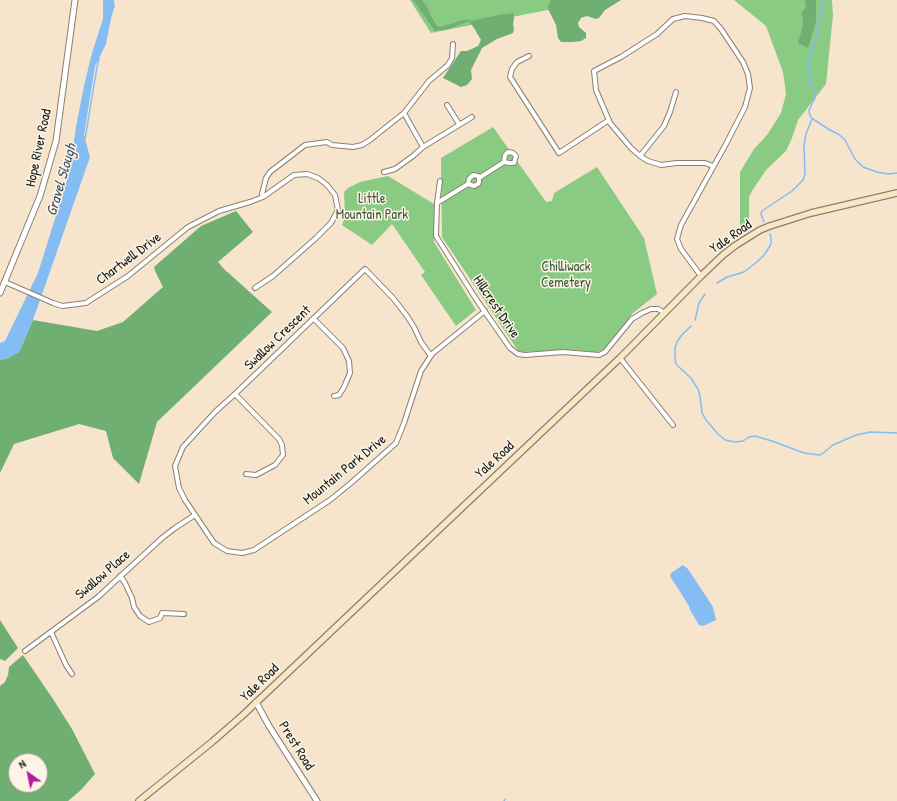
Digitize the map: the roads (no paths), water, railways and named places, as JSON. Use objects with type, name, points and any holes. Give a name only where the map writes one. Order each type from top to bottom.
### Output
[{"type":"main road","name":"Yale Road","points":[[139,801],[222,733],[256,702],[620,358],[723,255],[760,230],[770,226],[811,213],[897,193]]},
{"type":"street","name":"Hope River Road","points":[[0,293],[40,196],[56,141],[75,0]]},
{"type":"street","points":[[701,276],[681,249],[677,239],[681,225],[726,144],[745,107],[750,88],[748,74],[743,62],[714,21],[685,16],[673,19],[657,34],[621,57],[594,71],[596,90],[610,123],[631,148],[640,156],[648,161],[661,165],[677,163],[705,163],[713,166]]},
{"type":"street","points":[[263,197],[262,194],[266,178],[270,172],[305,145],[327,142],[332,145],[339,146],[353,147],[362,145],[404,113],[429,81],[448,65],[452,58],[453,44]]},
{"type":"street","points":[[529,56],[517,62],[512,69],[510,77],[559,153],[609,120]]},
{"type":"street","points":[[640,156],[664,126],[676,92]]},
{"type":"street","points":[[447,105],[459,124]]},
{"type":"street","points":[[404,113],[423,148]]},
{"type":"street","points":[[384,172],[395,169],[423,148],[472,116]]},
{"type":"street","points":[[468,184],[474,186],[478,184],[479,178],[504,162]]},
{"type":"street","name":"Chartwell Drive","points":[[5,282],[62,306],[86,303],[128,276],[188,227],[219,211],[263,197],[294,175],[306,174],[318,178],[327,185],[335,195],[338,210],[331,223],[274,276],[254,288]]},
{"type":"street","points":[[437,203],[468,184],[469,179],[473,175],[478,176],[479,178]]},
{"type":"street","name":"Hillcrest Drive","points":[[440,181],[437,203],[436,236],[510,348],[518,354],[525,355],[563,352],[599,355],[608,348],[632,319],[651,309],[658,309],[665,313]]},
{"type":"street","name":"Swallow Crescent","points":[[195,515],[178,488],[175,466],[183,447],[215,412],[365,269],[393,298],[407,316],[421,342],[431,356]]},
{"type":"street","name":"Mountain Park Drive","points":[[195,515],[214,543],[227,551],[242,553],[254,550],[330,500],[396,443],[421,372],[432,354],[485,311]]},
{"type":"street","points":[[314,319],[343,348],[349,361],[350,373],[340,395],[334,396]]},
{"type":"street","points":[[620,358],[673,425]]},
{"type":"street","points":[[235,394],[282,445],[283,455],[275,465],[256,476],[246,474]]},
{"type":"street","name":"Swallow Place","points":[[25,651],[102,594],[167,534],[195,515]]},
{"type":"street","points":[[120,576],[132,598],[134,607],[140,616],[149,622],[160,618],[162,613],[184,614]]},
{"type":"street","points":[[50,632],[72,674]]},
{"type":"street","name":"Prest Road","points":[[256,702],[269,726],[317,801]]},
{"type":"water","points":[[103,0],[113,0],[114,3],[106,44],[95,66],[84,135],[90,157],[27,334],[19,352],[8,358],[0,360],[0,343],[5,341],[38,273],[69,174],[84,86],[92,53],[103,19]]},
{"type":"water","points":[[683,565],[688,569],[713,607],[716,620],[703,626],[699,625],[670,576],[671,573]]},
{"type":"waterway","name":"Gravel Slough","points":[[111,16],[114,6],[113,0]]},
{"type":"waterway","points":[[822,0],[808,70],[811,85],[816,94],[809,110],[810,116],[842,137],[855,159],[863,167],[877,172],[889,174],[897,173]]},
{"type":"waterway","name":"Gravel Slough","points":[[85,139],[99,58]]},
{"type":"waterway","points":[[764,222],[761,214],[762,211],[792,191],[803,180],[805,174],[804,145],[806,134],[812,119]]},
{"type":"waterway","points":[[717,283],[727,277],[744,272],[758,261],[765,254],[771,244],[770,234]]},
{"type":"waterway","points":[[695,320],[699,303],[705,294]]},
{"type":"waterway","points":[[691,326],[677,342],[675,348],[676,364],[691,378],[698,389],[702,413],[706,420],[725,440],[735,442],[743,441],[749,437],[755,436],[804,453],[819,455],[833,445],[856,435],[870,432],[897,433]]},
{"type":"park label","name":"Little Mountain Park","points":[[372,208]]},
{"type":"park label","name":"Chilliwack Cemetery","points":[[566,276]]}]
